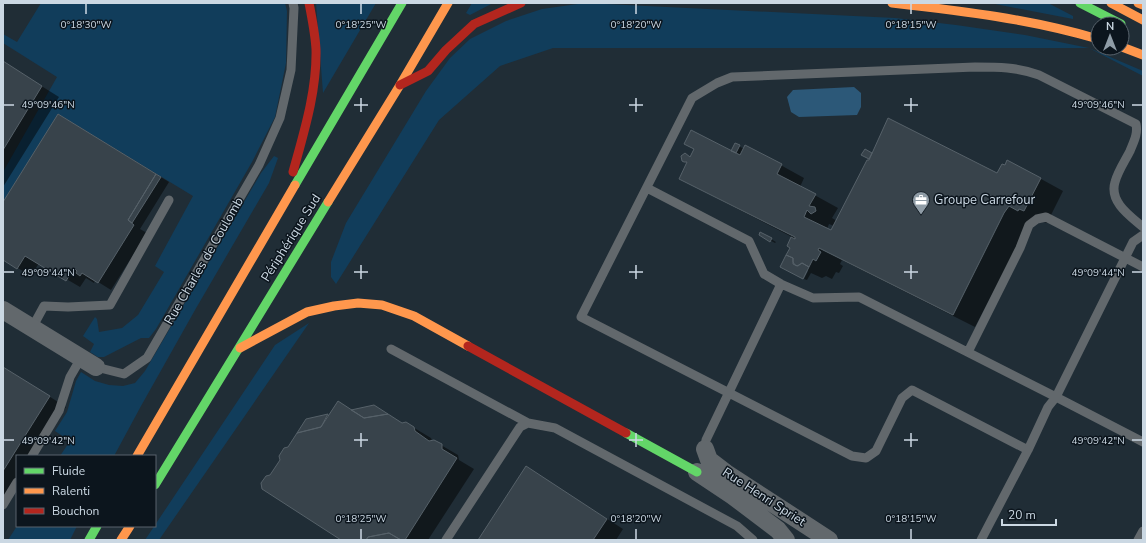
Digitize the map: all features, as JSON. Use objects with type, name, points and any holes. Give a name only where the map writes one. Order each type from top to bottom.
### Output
[{"type":"main road","points":[[285,200],[309,116],[316,72],[315,31],[309,3]]},
{"type":"main road","name":"Périphérique Sud","points":[[138,455],[285,200],[402,3]]},
{"type":"main road","name":"Périphérique Sud","points":[[156,483],[400,85],[448,3]]},
{"type":"main road","points":[[400,85],[428,71],[446,50],[474,24],[521,3]]},
{"type":"main road","points":[[892,3],[982,14],[1041,24],[1090,37]]},
{"type":"main road","points":[[1080,3],[1105,16]]},
{"type":"main road","points":[[1111,3],[1143,20]]},
{"type":"main road","points":[[1138,3],[1143,6]]},
{"type":"main road","points":[[1130,50],[1143,55]]},
{"type":"main road","points":[[239,349],[307,312],[334,306],[358,304],[382,305],[414,316],[697,472]]},
{"type":"main road","points":[[89,540],[96,527]]},
{"type":"main road","points":[[121,540],[129,527]]},
{"type":"street","name":"Rue Charles de Coulomb","points":[[3,310],[96,368]]},
{"type":"street","name":"Rue Henri Spriet","points":[[705,449],[709,460],[726,473],[829,540]]},
{"type":"street","name":"Rue Henri Spriet","points":[[697,472],[733,496],[778,530],[786,540]]},
{"type":"lane","name":"Rue Charles de Coulomb","points":[[96,368],[124,374],[147,358],[259,166],[280,118],[291,70],[293,3]]},
{"type":"lane","points":[[1028,450],[912,390],[902,398],[876,451],[866,458],[852,456],[581,317],[692,98],[716,83],[732,77],[975,67],[1007,67],[1025,70],[1039,75],[1136,124],[1137,131],[1134,141],[1114,183],[1115,195],[1118,204],[1143,227]]},
{"type":"lane","points":[[647,188],[749,241],[764,274],[781,284],[813,298],[860,297],[1143,442]]},
{"type":"lane","points":[[32,328],[44,306],[68,307],[110,305],[169,200]]},
{"type":"lane","points":[[968,352],[1020,248],[1029,225],[1037,219],[1046,217],[1143,267]]},
{"type":"lane","points":[[981,540],[1028,450],[1048,407],[1056,397],[1133,242],[1143,235]]},
{"type":"lane","points":[[705,449],[706,440],[781,284]]},
{"type":"lane","points":[[391,349],[528,423],[555,428],[737,526],[753,540]]},
{"type":"lane","points":[[33,455],[59,411],[70,376],[81,358]]},
{"type":"lane","points":[[446,540],[520,427],[528,423]]},
{"type":"lane","points":[[3,505],[16,484]]},
{"type":"lane","points":[[1138,540],[1143,531]]},
{"type":"shaded area","points":[[41,3],[285,3],[287,11],[286,63],[275,117],[252,162],[156,329],[149,338],[141,338],[104,357],[98,357],[90,352],[94,344],[83,336],[95,317],[97,319],[99,332],[122,328],[138,315],[164,272],[155,266],[193,196],[58,114],[3,202],[3,172],[57,77],[3,43],[3,34],[17,42]]},
{"type":"shaded area","points":[[316,3],[376,3],[323,93]]},
{"type":"shaded area","points":[[472,3],[493,3],[470,15],[466,13]]},
{"type":"shaded area","points":[[585,3],[895,18],[1025,35],[1089,48],[553,48],[500,66],[439,120],[336,284],[331,277],[331,262],[346,223],[426,91],[450,58],[470,39],[506,21],[542,9]]},
{"type":"shaded area","points":[[990,3],[1048,3],[1073,16],[1073,19]]},
{"type":"shaded area","points":[[1104,56],[1108,56],[1143,71],[1143,76]]},
{"type":"shaded area","points":[[854,87],[861,93],[861,107],[857,115],[799,117],[791,112],[787,97],[793,90]]},
{"type":"shaded area","points":[[274,156],[278,158],[269,183],[195,310],[115,455],[61,455],[70,441],[55,431],[67,412],[76,381],[81,372],[95,381],[109,385],[123,386],[135,383],[145,371],[261,173]]},
{"type":"shaded area","points":[[309,323],[159,540],[145,540],[154,527],[156,527],[156,524],[275,345]]},
{"type":"shaded area","points":[[16,527],[76,527],[70,540],[8,540]]},
{"type":"building","points":[[3,61],[42,86],[3,150]]},
{"type":"building","points":[[58,114],[156,174],[128,220],[134,225],[98,283],[82,273],[80,276],[76,273],[77,271],[74,268],[66,281],[25,256],[17,269],[3,260],[3,202]]},
{"type":"building","name":"Groupe Carrefour","points":[[888,118],[997,173],[1002,164],[1005,165],[1007,160],[1041,178],[1024,211],[1019,209],[1018,211],[1009,206],[1004,213],[953,315],[819,248],[818,250],[821,252],[816,261],[813,259],[809,267],[802,263],[797,266],[793,264],[793,258],[786,255],[790,248],[787,246],[791,237],[795,239],[795,237],[679,179],[687,162],[682,161],[681,156],[685,153],[690,157],[694,149],[684,144],[691,130],[740,155],[745,145],[782,164],[777,174],[816,194],[809,206],[815,207],[816,211],[811,214],[807,210],[804,217],[831,230],[867,160],[869,160]]},
{"type":"building","points":[[735,143],[740,145],[736,153],[731,151]]},
{"type":"building","points":[[865,149],[872,153],[869,159],[861,155]]},
{"type":"building","points":[[156,174],[161,177],[132,223],[128,220]]},
{"type":"building","points":[[760,232],[772,238],[770,242],[759,235]]},
{"type":"building","points":[[786,255],[793,258],[795,265],[798,266],[802,263],[809,267],[803,279],[780,267]]},
{"type":"building","points":[[3,367],[50,396],[3,471]]},
{"type":"building","points":[[338,401],[364,418],[388,414],[402,423],[406,422],[414,427],[415,431],[429,441],[434,440],[442,444],[442,449],[457,458],[405,540],[401,540],[389,533],[368,537],[366,540],[341,540],[262,489],[261,483],[266,476],[270,475],[280,460],[279,456],[284,448],[288,447],[297,433],[321,427]]},
{"type":"building","points":[[374,405],[388,414],[364,418],[351,410]]},
{"type":"building","points":[[328,414],[321,427],[297,433],[306,419]]},
{"type":"building","points":[[526,466],[607,519],[593,540],[478,540]]},
{"type":"building","points":[[389,533],[401,540],[366,540],[368,537]]},
{"type":"traffic: fast","points":[[295,185],[402,3]]},
{"type":"traffic: fast","points":[[1080,3],[1105,16]]},
{"type":"traffic: fast","points":[[156,483],[328,202]]},
{"type":"traffic: fast","points":[[626,433],[697,472]]},
{"type":"traffic: fast","points":[[89,540],[96,527]]},
{"type":"traffic: slow","points":[[328,202],[400,85],[448,3]]},
{"type":"traffic: slow","points":[[892,3],[1022,21],[1090,37]]},
{"type":"traffic: slow","points":[[1111,3],[1143,20]]},
{"type":"traffic: slow","points":[[1138,3],[1143,5]]},
{"type":"traffic: slow","points":[[1130,50],[1143,55]]},
{"type":"traffic: slow","points":[[138,455],[295,185]]},
{"type":"traffic: slow","points":[[240,348],[307,312],[334,306],[358,303],[382,305],[414,316],[468,346]]},
{"type":"traffic: slow","points":[[121,540],[129,527]]},
{"type":"traffic: jam","points":[[293,172],[309,111],[316,65],[314,31],[309,3]]},
{"type":"traffic: jam","points":[[400,85],[428,71],[446,50],[474,24],[521,3]]},
{"type":"traffic: jam","points":[[468,346],[626,433]]},
{"type":"place","name":"Groupe Carrefour","points":[[921,215]]}]
